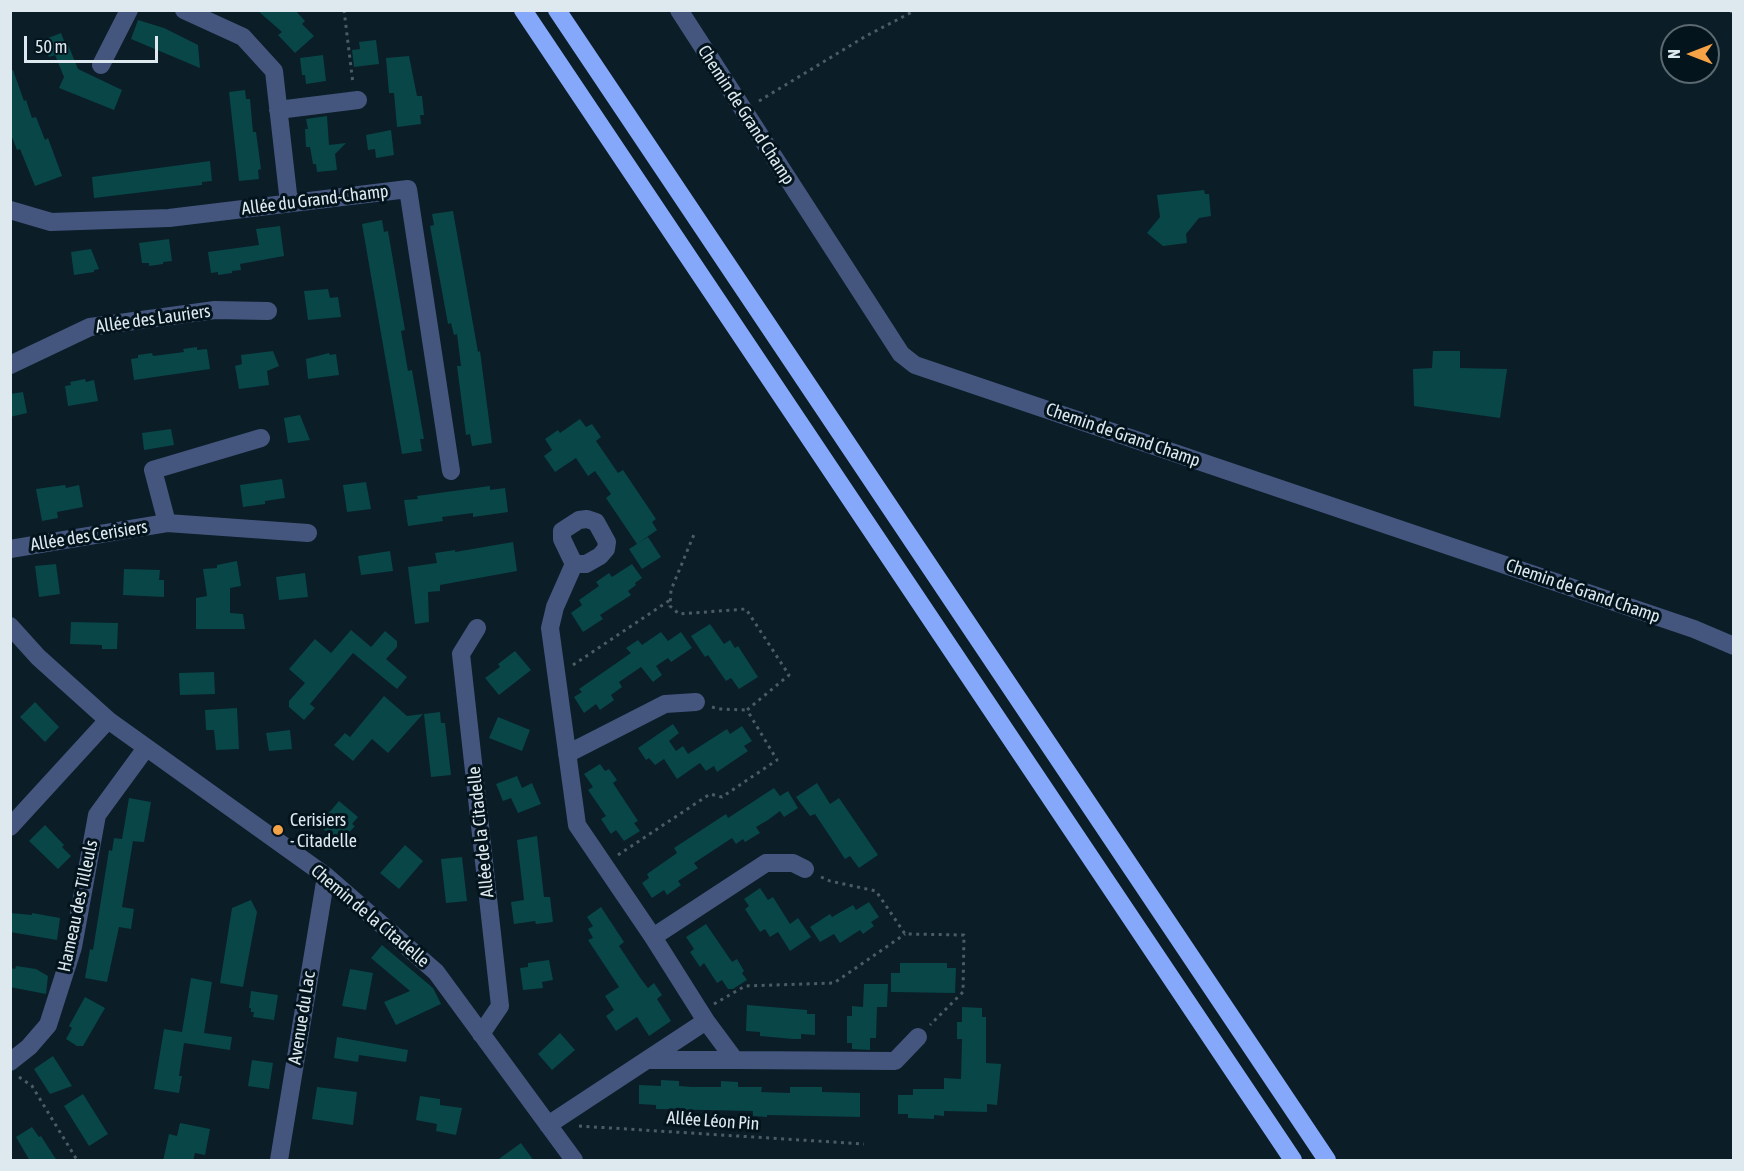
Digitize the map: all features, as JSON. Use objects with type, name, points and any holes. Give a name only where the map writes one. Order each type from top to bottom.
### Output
[{"type":"highway","points":[[523,10],[1293,1161]]},
{"type":"highway","points":[[556,10],[1327,1161]]},
{"type":"street","points":[[101,65],[129,10]]},
{"type":"street","points":[[184,10],[243,37],[274,71],[289,203]]},
{"type":"street","name":"Chemin de Grand Champ","points":[[679,10],[901,354],[915,365],[1694,629],[1734,646]]},
{"type":"street","points":[[278,110],[358,100]]},
{"type":"street","name":"Allée du Grand-Champ","points":[[10,210],[51,222],[169,218],[408,189],[451,471]]},
{"type":"street","name":"Allée des Lauriers","points":[[10,365],[90,327],[215,310],[268,311]]},
{"type":"street","name":"Allée des Cerisiers","points":[[167,523],[153,470],[261,438]]},
{"type":"street","name":"Allée des Cerisiers","points":[[10,549],[167,523],[308,533]]},
{"type":"street","points":[[574,564],[555,607],[550,628],[577,825],[703,1016],[735,1060]]},
{"type":"street","name":"Chemin de la Citadelle","points":[[10,626],[38,657],[108,720],[326,876],[436,972],[574,1161]]},
{"type":"street","name":"Allée de la Citadelle","points":[[477,628],[461,654],[500,1006],[481,1034]]},
{"type":"street","points":[[567,754],[665,704],[696,702]]},
{"type":"street","points":[[10,827],[108,720]]},
{"type":"street","name":"Hameau des Tilleuls","points":[[14,1069],[48,1025],[73,947],[97,815],[146,747]]},
{"type":"street","points":[[653,937],[766,863],[793,863],[805,869]]},
{"type":"street","name":"Avenue du Lac","points":[[279,1161],[326,876]]},
{"type":"street","points":[[548,1125],[647,1060],[703,1016]]},
{"type":"street","points":[[647,1060],[895,1061],[918,1037]]},
{"type":"path","points":[[344,10],[351,79],[358,100]]},
{"type":"path","points":[[743,110],[866,36],[916,10]]},
{"type":"path","points":[[1731,10],[1734,19]]},
{"type":"path","points":[[695,532],[671,590],[670,606],[679,614],[746,609],[789,675],[747,710],[719,709],[696,702]]},
{"type":"path","points":[[556,676],[670,600]]},
{"type":"path","points":[[604,864],[710,794],[722,797],[777,760],[747,710]]},
{"type":"path","points":[[805,869],[830,881],[876,891],[905,934]]},
{"type":"path","points":[[703,1016],[745,986],[834,984],[905,934],[964,935],[963,992],[918,1037]]},
{"type":"path","points":[[14,1069],[32,1086],[77,1161]]},
{"type":"path","name":"Allée Léon Pin","points":[[565,1114],[574,1126],[864,1144]]},
{"type":"building","points":[[257,10],[295,10],[305,21],[302,24],[314,36],[295,53],[278,35],[282,32]]},
{"type":"building","points":[[138,20],[164,28],[198,45],[200,68],[131,39]]},
{"type":"building","points":[[61,33],[78,69],[122,90],[114,110],[59,88],[64,77],[55,55],[49,57],[43,40]]},
{"type":"building","points":[[376,40],[379,64],[354,67],[352,50],[360,49],[359,42]]},
{"type":"building","points":[[323,55],[326,81],[306,84],[305,75],[302,75],[300,58]]},
{"type":"building","points":[[409,56],[417,96],[422,96],[424,115],[420,115],[421,124],[397,127],[394,93],[389,93],[386,58]]},
{"type":"building","points":[[10,70],[13,70],[32,118],[36,117],[45,140],[48,138],[62,176],[35,186],[20,149],[17,150],[10,132]]},
{"type":"building","points":[[245,90],[246,99],[250,99],[253,132],[256,132],[261,169],[258,170],[259,179],[239,181],[229,92]]},
{"type":"building","points":[[327,116],[329,145],[346,143],[335,154],[337,170],[317,172],[310,147],[306,147],[305,129],[308,129],[306,119]]},
{"type":"building","points":[[391,130],[394,155],[376,158],[375,149],[368,150],[366,135]]},
{"type":"building","points":[[210,161],[212,181],[202,182],[202,185],[94,198],[92,177]]},
{"type":"building","points":[[1204,190],[1205,194],[1209,194],[1211,216],[1199,218],[1186,234],[1187,243],[1163,246],[1147,233],[1160,217],[1157,195]]},
{"type":"building","points":[[453,211],[478,352],[480,351],[492,443],[472,446],[470,434],[466,435],[457,366],[461,366],[457,334],[454,335],[451,323],[448,324],[430,226],[434,225],[432,214]]},
{"type":"building","points":[[382,220],[384,232],[388,231],[405,330],[401,331],[408,371],[412,370],[424,439],[420,439],[422,451],[402,454],[362,224]]},
{"type":"building","points":[[280,226],[284,256],[240,264],[241,270],[232,271],[232,273],[218,275],[218,272],[211,273],[208,252],[259,245],[256,229]]},
{"type":"building","points":[[169,239],[172,261],[149,266],[149,263],[142,263],[139,243]]},
{"type":"building","points":[[91,249],[99,269],[74,275],[71,252]]},
{"type":"building","points":[[328,289],[330,298],[338,297],[341,317],[308,320],[304,291]]},
{"type":"building","points":[[197,347],[197,350],[207,349],[210,369],[134,380],[131,359],[138,358],[138,355],[152,353],[153,356],[184,352],[183,349]]},
{"type":"building","points":[[273,351],[279,366],[267,371],[269,385],[239,389],[235,366],[242,364],[241,355]]},
{"type":"building","points":[[1433,351],[1460,351],[1460,368],[1507,369],[1500,418],[1414,406],[1413,369],[1432,368]]},
{"type":"building","points":[[329,353],[330,355],[336,354],[339,375],[308,379],[306,359]]},
{"type":"building","points":[[85,379],[86,382],[94,380],[98,401],[68,406],[65,386],[71,385],[70,382]]},
{"type":"building","points":[[23,392],[27,413],[10,417],[10,394]]},
{"type":"building","points":[[300,415],[310,440],[288,443],[284,418]]},
{"type":"building","points":[[580,419],[586,427],[592,424],[601,437],[596,441],[618,473],[623,470],[656,519],[652,522],[657,530],[637,544],[606,498],[611,494],[595,471],[588,476],[576,458],[555,472],[544,456],[552,450],[545,439],[558,430],[560,433]]},
{"type":"building","points":[[171,429],[174,445],[144,450],[142,433]]},
{"type":"building","points":[[282,479],[285,498],[243,507],[240,485]]},
{"type":"building","points":[[366,482],[371,509],[347,512],[343,485]]},
{"type":"building","points":[[65,485],[66,488],[79,485],[83,507],[57,512],[58,518],[42,521],[36,489]]},
{"type":"building","points":[[490,486],[490,490],[505,488],[508,512],[473,517],[473,513],[442,517],[443,521],[408,526],[404,500],[418,499],[417,496]]},
{"type":"building","points":[[648,537],[661,557],[642,569],[629,549]]},
{"type":"building","points":[[513,542],[517,571],[440,585],[440,591],[428,592],[429,622],[415,624],[408,567],[437,563],[435,553],[455,550],[455,552]]},
{"type":"building","points":[[390,551],[393,571],[361,575],[358,556]]},
{"type":"building","points":[[237,561],[241,586],[230,588],[230,613],[243,614],[245,629],[196,629],[196,598],[207,596],[203,569],[217,568],[217,565]]},
{"type":"building","points":[[56,564],[60,594],[39,597],[35,566]]},
{"type":"building","points":[[632,564],[642,578],[628,591],[631,595],[600,615],[603,619],[583,632],[571,613],[582,605],[579,600],[599,586],[596,582],[609,573],[612,577]]},
{"type":"building","points":[[124,569],[160,570],[159,580],[164,580],[164,597],[123,595]]},
{"type":"building","points":[[305,573],[308,597],[279,600],[276,577]]},
{"type":"building","points":[[71,622],[118,623],[117,649],[102,649],[102,645],[70,644]]},
{"type":"building","points":[[710,624],[724,644],[730,640],[735,648],[738,646],[758,677],[739,689],[731,678],[726,681],[708,655],[705,657],[691,636]]},
{"type":"building","points":[[351,630],[371,647],[385,631],[397,641],[397,647],[386,659],[407,677],[397,689],[353,653],[310,704],[315,708],[304,720],[289,707],[289,701],[305,683],[289,669],[315,639],[331,653]]},
{"type":"building","points":[[661,632],[668,641],[681,632],[692,648],[671,662],[668,658],[656,666],[662,675],[653,682],[641,667],[619,682],[622,687],[611,695],[614,700],[600,710],[596,704],[584,713],[574,697],[582,692],[579,689],[631,653],[626,648],[638,640],[642,645]]},
{"type":"building","points":[[515,651],[531,670],[499,695],[485,678],[500,667],[498,664]]},
{"type":"building","points":[[214,672],[215,694],[180,695],[179,673]]},
{"type":"building","points":[[384,696],[407,716],[423,714],[388,753],[372,739],[353,761],[334,745],[345,733],[350,737]]},
{"type":"building","points":[[35,702],[59,727],[45,742],[20,717]]},
{"type":"building","points":[[237,708],[239,749],[216,750],[214,730],[206,730],[205,710]]},
{"type":"building","points":[[440,712],[441,723],[445,723],[451,775],[431,777],[424,714]]},
{"type":"building","points":[[498,717],[530,730],[522,751],[489,738]]},
{"type":"building","points":[[673,724],[679,733],[669,741],[676,751],[683,746],[688,754],[727,729],[730,734],[742,726],[752,741],[744,746],[748,751],[717,772],[714,766],[706,771],[700,763],[677,779],[664,759],[655,765],[649,758],[646,760],[638,748]]},
{"type":"building","points":[[290,730],[292,749],[269,751],[266,733]]},
{"type":"building","points":[[600,764],[605,771],[609,769],[617,780],[613,783],[638,821],[634,823],[640,831],[624,841],[616,830],[611,834],[601,819],[606,816],[588,790],[593,787],[584,774]]},
{"type":"building","points":[[517,776],[522,788],[532,783],[541,804],[518,813],[511,798],[503,801],[496,784]]},
{"type":"building","points":[[817,783],[830,804],[839,798],[878,855],[859,868],[850,856],[845,859],[815,814],[810,816],[796,797]]},
{"type":"building","points":[[774,788],[780,796],[788,791],[798,808],[784,817],[780,811],[756,827],[760,833],[745,842],[743,839],[736,844],[732,838],[694,863],[698,868],[678,881],[681,885],[667,895],[664,890],[652,898],[642,883],[649,878],[647,874],[677,853],[674,848],[726,814],[728,818]]},
{"type":"building","points":[[129,798],[151,802],[144,842],[133,841],[122,907],[134,909],[131,929],[119,927],[107,982],[85,978],[90,949],[93,950],[109,850],[112,851],[114,838],[122,839]]},
{"type":"building","points":[[339,801],[358,817],[352,824],[355,826],[340,843],[321,827],[324,825],[321,822]]},
{"type":"building","points":[[45,825],[71,856],[58,869],[29,841]]},
{"type":"building","points":[[537,836],[544,897],[550,897],[553,922],[536,924],[535,921],[514,924],[511,902],[524,900],[517,840]]},
{"type":"building","points":[[405,845],[423,861],[399,889],[380,873]]},
{"type":"building","points":[[462,857],[467,901],[446,903],[441,859]]},
{"type":"building","points":[[760,888],[768,900],[773,897],[790,924],[798,918],[811,937],[790,951],[778,932],[770,937],[765,929],[760,932],[745,909],[749,906],[744,899]]},
{"type":"building","points":[[251,900],[257,912],[243,987],[220,983],[232,908]]},
{"type":"building","points":[[869,902],[879,917],[871,922],[874,926],[863,934],[860,930],[840,943],[834,934],[820,942],[810,927],[830,914],[832,917],[853,905],[856,910]]},
{"type":"building","points":[[601,907],[624,942],[619,946],[641,979],[648,988],[654,983],[662,995],[657,999],[671,1021],[649,1036],[637,1017],[616,1031],[606,1016],[614,1010],[605,996],[619,987],[588,940],[593,938],[588,929],[593,926],[587,917]]},
{"type":"building","points":[[10,913],[32,915],[32,913],[60,918],[57,940],[10,932]]},
{"type":"building","points":[[706,924],[732,962],[737,959],[744,971],[742,973],[747,980],[733,989],[728,989],[722,980],[717,983],[704,963],[700,967],[690,952],[694,949],[686,937]]},
{"type":"building","points":[[382,945],[433,988],[441,1004],[396,1025],[384,1002],[410,991],[371,958]]},
{"type":"building","points":[[549,960],[553,980],[542,982],[543,988],[523,990],[520,968],[528,967],[528,963]]},
{"type":"building","points":[[900,963],[947,963],[947,968],[956,968],[955,993],[891,992],[891,973],[900,973]]},
{"type":"building","points":[[16,966],[36,969],[48,976],[46,994],[10,987],[10,968],[15,969]]},
{"type":"building","points":[[350,969],[373,973],[366,1010],[342,1006]]},
{"type":"building","points":[[191,978],[212,982],[204,1033],[232,1037],[230,1050],[184,1043],[179,1093],[154,1089],[164,1029],[182,1032]]},
{"type":"building","points":[[864,984],[888,984],[887,1007],[877,1007],[876,1038],[870,1038],[870,1050],[852,1049],[852,1043],[847,1043],[847,1016],[852,1016],[852,1006],[863,1007]]},
{"type":"building","points":[[251,991],[278,995],[274,1020],[253,1017],[254,1012],[251,1012],[249,1008]]},
{"type":"building","points":[[85,997],[105,1008],[83,1046],[77,1046],[66,1039],[72,1028],[69,1026]]},
{"type":"building","points":[[747,1005],[807,1010],[807,1014],[815,1014],[815,1035],[801,1034],[801,1039],[793,1039],[760,1036],[760,1032],[746,1031]]},
{"type":"building","points":[[962,1007],[982,1008],[982,1017],[986,1017],[986,1063],[1001,1064],[997,1105],[987,1104],[987,1112],[944,1111],[944,1116],[934,1115],[934,1119],[908,1118],[908,1114],[898,1114],[898,1095],[913,1095],[913,1089],[944,1089],[944,1078],[961,1079],[962,1039],[957,1039],[957,1022],[962,1022]]},
{"type":"building","points":[[560,1033],[575,1050],[552,1070],[538,1054]]},
{"type":"building","points":[[337,1037],[408,1050],[406,1062],[359,1055],[358,1062],[334,1058]]},
{"type":"building","points":[[53,1056],[72,1086],[50,1094],[34,1069]]},
{"type":"building","points":[[252,1060],[273,1063],[269,1089],[248,1086]]},
{"type":"building","points":[[661,1080],[679,1081],[679,1086],[692,1087],[721,1087],[721,1081],[738,1082],[738,1087],[762,1087],[761,1092],[790,1093],[790,1087],[822,1087],[822,1092],[860,1093],[860,1117],[767,1115],[767,1117],[753,1116],[753,1111],[656,1109],[656,1105],[639,1104],[639,1085],[661,1086]]},
{"type":"building","points":[[317,1087],[357,1092],[353,1125],[312,1119]]},
{"type":"building","points":[[83,1094],[108,1134],[89,1146],[64,1106]]},
{"type":"building","points":[[420,1096],[440,1099],[440,1105],[462,1108],[456,1135],[436,1131],[437,1124],[416,1120]]},
{"type":"building","points":[[180,1123],[210,1129],[205,1155],[195,1153],[193,1161],[163,1161],[169,1134],[177,1136]]},
{"type":"building","points":[[32,1127],[39,1137],[41,1136],[57,1161],[30,1161],[16,1137]]},
{"type":"building","points":[[521,1143],[534,1161],[496,1161]]},
{"type":"place","name":"Cerisiers - Citadelle","points":[[278,830]]}]
